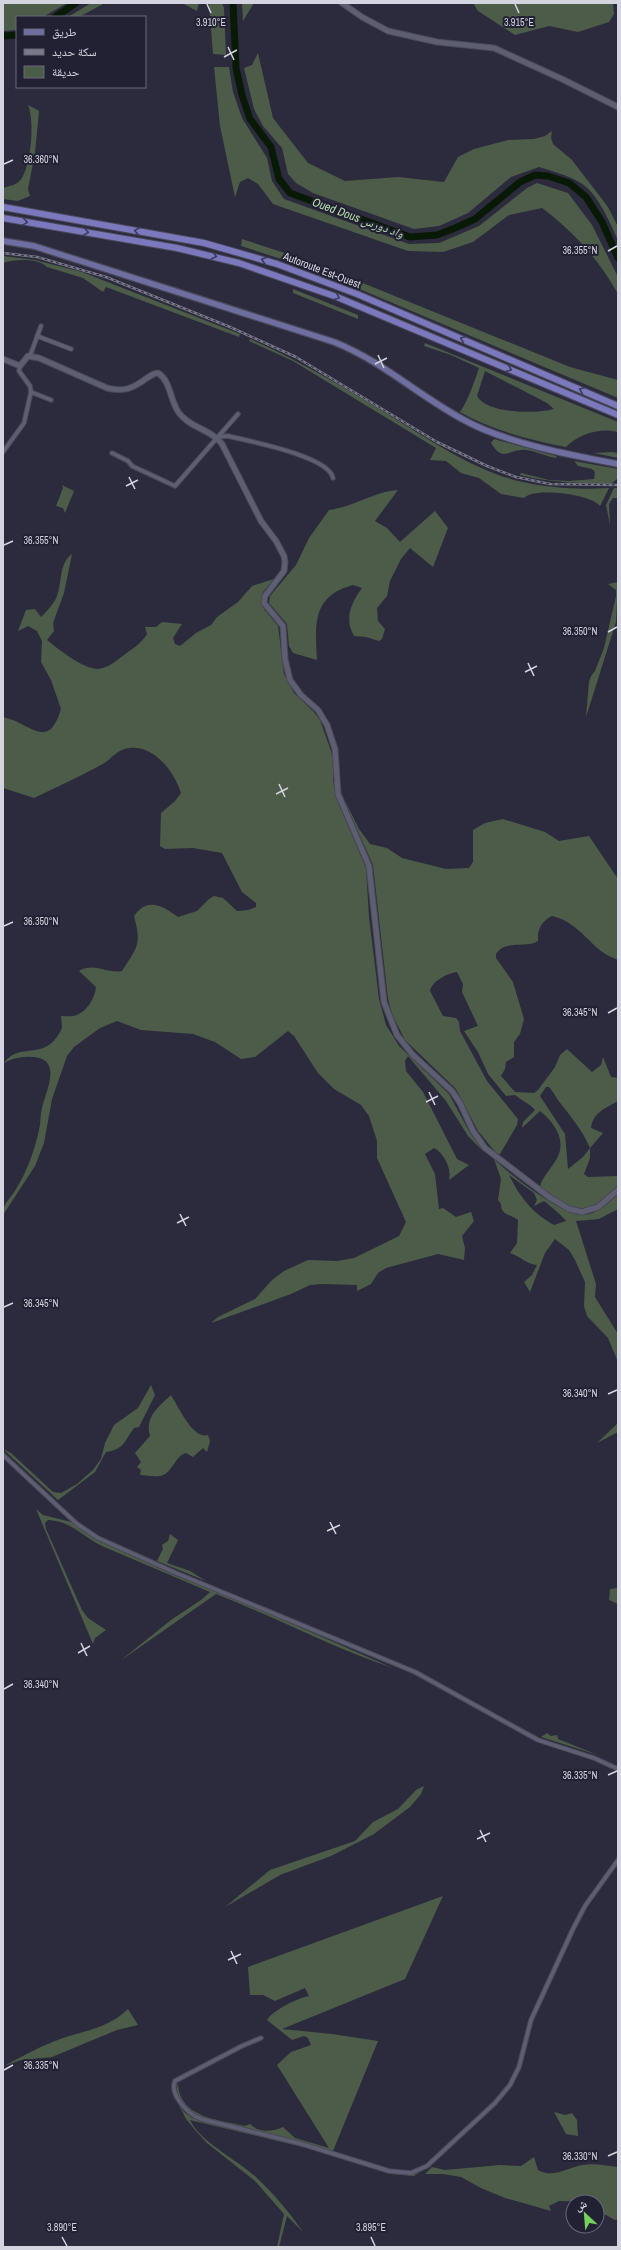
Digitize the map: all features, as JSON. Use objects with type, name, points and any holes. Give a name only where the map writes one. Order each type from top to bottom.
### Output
[{"type":"highway","name":"Autoroute Est-Ouest","points":[[3,207],[204,243],[277,264],[357,294],[618,406]]},
{"type":"highway","name":"Autoroute Est-Ouest","points":[[3,218],[177,248],[239,262],[337,297],[618,416]]},
{"type":"main road","points":[[3,241],[34,246],[334,342],[373,360],[444,409],[480,428],[561,452],[618,464]]},
{"type":"street","points":[[342,3],[362,17],[388,31],[423,40],[484,46],[499,50],[562,79],[618,108]]},
{"type":"street","points":[[30,356],[41,326]]},
{"type":"street","points":[[37,336],[71,348]]},
{"type":"street","points":[[3,452],[24,423],[31,392],[30,386],[19,371],[20,366],[26,357],[30,356],[39,358],[117,391],[131,389],[153,373],[158,373],[166,382],[171,398],[181,415],[217,437],[229,455],[260,521],[276,541],[284,556],[284,571],[265,596],[264,603],[283,626],[285,659],[290,680],[301,694],[318,710],[326,725],[335,749],[338,794],[369,866],[384,1002],[397,1035],[413,1055],[452,1091],[473,1131],[485,1148],[549,1197],[569,1209],[582,1212],[598,1207],[618,1190]]},
{"type":"street","points":[[3,360],[20,366]]},
{"type":"street","points":[[31,392],[51,400]]},
{"type":"street","points":[[112,453],[128,461],[132,466],[175,486],[238,414]]},
{"type":"street","points":[[217,437],[228,436],[274,446],[299,454],[329,470],[333,478]]},
{"type":"street","points":[[3,1455],[77,1524],[98,1538],[176,1573],[415,1672],[538,1740],[594,1758],[618,1769]]},
{"type":"street","points":[[261,2038],[242,2046],[175,2081],[175,2089],[189,2114],[201,2119],[302,2144],[389,2171],[411,2173],[420,2170],[427,2166],[495,2103],[510,2085],[519,2067],[531,2020],[573,1929],[585,1906],[618,1860]]},
{"type":"green space","points":[[3,3],[67,3],[45,16],[16,16],[16,30],[3,31]]},
{"type":"green space","points":[[91,3],[105,3],[81,16],[70,16]]},
{"type":"green space","points":[[182,3],[199,3],[197,11]]},
{"type":"green space","points":[[209,3],[222,3],[224,8],[226,55],[213,54]]},
{"type":"green space","points":[[242,3],[254,3],[243,21]]},
{"type":"green space","points":[[473,3],[613,3],[614,14],[609,22],[578,32],[549,26],[515,35],[478,11]]},
{"type":"green space","points":[[258,53],[273,118],[308,163],[345,181],[398,177],[444,182],[458,157],[474,149],[508,140],[534,139],[545,136],[552,131],[551,138],[553,144],[572,160],[608,207],[618,227],[618,240],[602,208],[592,192],[586,186],[570,177],[539,167],[511,177],[468,213],[439,226],[414,229],[313,193],[296,183],[288,174],[282,148],[263,126],[254,109],[244,68],[252,65]]},
{"type":"green space","points":[[214,67],[229,67],[233,92],[242,118],[267,158],[272,181],[284,199],[409,244],[439,243],[479,226],[527,188],[537,183],[568,193],[592,225],[618,277],[618,294],[603,270],[585,247],[564,226],[542,208],[509,215],[473,242],[443,252],[408,251],[273,204],[258,184],[248,178],[240,182],[235,197],[220,126]]},
{"type":"green space","points":[[28,105],[39,111],[35,153],[28,189],[30,196],[18,201],[3,199],[3,188],[13,185],[22,178],[28,163],[32,132]]},
{"type":"green space","points":[[242,239],[306,260],[570,367],[618,380],[618,398],[312,269],[241,246]]},
{"type":"green space","points":[[3,256],[35,260],[82,272],[240,334],[239,337],[106,287],[103,292],[83,278],[47,267],[38,262],[20,260],[3,263]]},
{"type":"green space","points":[[293,289],[358,315],[358,319],[293,293]]},
{"type":"green space","points":[[250,339],[321,374],[435,444],[484,469],[518,481],[552,487],[574,489],[609,488],[600,506],[586,498],[562,493],[539,493],[524,498],[501,494],[479,478],[461,473],[446,461],[430,460],[436,448],[293,361],[249,341]]},
{"type":"green space","points":[[425,343],[618,422],[618,432],[604,430],[583,435],[571,442],[566,447],[525,438],[485,424],[460,412],[468,397],[479,368],[451,355],[424,346]],"holes":[[[485,371],[547,403],[554,409],[536,412],[512,411],[491,406],[482,402],[477,396]]]},
{"type":"green space","points":[[494,439],[556,456],[557,458],[526,450],[503,454],[500,453],[491,443]]},
{"type":"green space","points":[[594,453],[618,453],[618,458]]},
{"type":"green space","points":[[574,461],[618,469],[618,478],[611,484],[599,484],[554,481],[520,475],[521,473],[549,480],[569,481],[594,479],[595,472],[592,469],[578,466]]},
{"type":"green space","points":[[62,485],[74,491],[65,513],[63,508],[56,506],[63,488]]},
{"type":"green space","points":[[614,488],[618,488],[618,498],[613,498],[609,504],[610,525],[606,505]]},
{"type":"green space","points":[[398,490],[375,521],[387,528],[400,542],[435,511],[448,528],[433,567],[410,548],[401,559],[390,581],[387,596],[377,608],[378,621],[385,629],[382,639],[379,641],[366,637],[354,636],[351,630],[349,623],[350,611],[362,588],[353,585],[330,596],[323,604],[317,623],[317,660],[293,653],[289,646],[287,624],[269,603],[270,596],[296,565],[309,538],[329,510],[346,506],[389,491]]},
{"type":"green space","points":[[72,554],[64,593],[53,623],[54,631],[47,640],[77,662],[97,669],[104,668],[112,664],[134,648],[147,634],[145,627],[156,627],[162,622],[182,624],[173,638],[175,644],[180,646],[196,633],[211,625],[217,617],[238,602],[252,586],[274,579],[263,592],[261,601],[264,609],[278,626],[284,674],[294,693],[314,712],[320,720],[334,763],[333,780],[337,800],[366,868],[369,917],[379,999],[386,1025],[399,1046],[449,1094],[470,1133],[484,1152],[468,1136],[446,1101],[408,1056],[405,1061],[406,1071],[423,1092],[457,1159],[469,1165],[449,1180],[450,1176],[448,1166],[444,1157],[438,1150],[434,1148],[425,1154],[435,1174],[439,1209],[443,1208],[456,1217],[471,1212],[474,1221],[462,1236],[465,1248],[464,1260],[438,1254],[386,1268],[378,1273],[371,1284],[357,1291],[357,1285],[310,1285],[291,1294],[211,1323],[218,1317],[255,1299],[272,1280],[284,1271],[308,1260],[337,1261],[354,1258],[399,1236],[406,1222],[377,1158],[377,1141],[369,1116],[361,1105],[334,1089],[318,1073],[294,1036],[288,1031],[255,1057],[241,1059],[215,1042],[193,1034],[141,1030],[117,1021],[100,1028],[74,1047],[67,1056],[52,1099],[44,1143],[35,1166],[3,1215],[4,1207],[20,1182],[33,1153],[40,1127],[41,1111],[50,1077],[48,1063],[42,1059],[21,1057],[4,1063],[11,1056],[18,1053],[41,1049],[48,1045],[55,1039],[62,1028],[61,1016],[75,1016],[81,1013],[90,1004],[96,987],[79,971],[95,968],[111,971],[122,971],[137,946],[138,934],[134,916],[144,906],[160,906],[178,917],[197,911],[214,896],[223,898],[237,911],[248,910],[256,907],[256,903],[242,892],[222,853],[193,848],[165,849],[160,846],[161,813],[175,801],[181,793],[169,769],[155,755],[147,751],[138,748],[121,750],[105,763],[34,798],[3,788],[3,717],[44,732],[50,729],[56,722],[61,709],[51,680],[41,662],[42,641],[37,631],[28,626],[18,631],[26,610],[35,609],[41,617],[52,605],[59,591],[63,568],[68,558]]},
{"type":"green space","points":[[618,582],[616,622],[586,717],[589,682],[604,648],[616,596],[616,590],[608,584]]},
{"type":"green space","points":[[341,793],[359,829],[370,844],[387,848],[402,858],[446,869],[469,868],[473,862],[473,830],[485,823],[503,819],[545,832],[559,841],[589,836],[618,879],[618,960],[601,951],[579,930],[566,921],[552,916],[545,920],[539,929],[538,941],[527,944],[510,945],[500,949],[496,954],[496,958],[513,982],[524,1019],[520,1034],[514,1042],[514,1057],[506,1062],[505,1069],[501,1076],[515,1092],[534,1093],[538,1090],[555,1067],[560,1055],[567,1049],[592,1072],[601,1065],[603,1057],[611,1077],[618,1078],[618,1101],[597,1114],[591,1128],[603,1133],[590,1148],[590,1158],[584,1174],[588,1177],[618,1176],[618,1185],[597,1203],[588,1207],[580,1208],[572,1206],[562,1202],[540,1187],[559,1153],[561,1146],[558,1132],[540,1111],[522,1128],[523,1122],[535,1110],[515,1095],[506,1096],[488,1074],[478,1052],[464,1031],[478,1026],[462,992],[463,984],[457,972],[441,978],[431,987],[430,991],[443,1016],[456,1018],[459,1022],[460,1031],[487,1081],[518,1119],[517,1125],[500,1154],[497,1154],[478,1131],[456,1089],[405,1040],[392,1014],[388,999],[373,865]],"holes":[[[546,1087],[549,1087],[552,1090],[587,1141],[590,1148],[583,1157],[568,1169],[565,1134],[540,1096]]]},
{"type":"green space","points":[[494,1159],[536,1193],[562,1208],[582,1215],[597,1211],[618,1194],[618,1209],[599,1219],[576,1221],[596,1284],[595,1297],[618,1334],[618,1362],[608,1338],[587,1316],[584,1306],[585,1282],[575,1260],[569,1250],[555,1239],[545,1253],[530,1292],[524,1282],[532,1275],[537,1265],[530,1264],[510,1253],[517,1243],[518,1220],[505,1213],[501,1208],[501,1204],[498,1200],[501,1179]],"holes":[[[509,1175],[534,1193],[537,1200],[534,1206],[544,1201],[566,1221],[554,1225],[539,1215],[527,1204]]]},
{"type":"green space","points":[[151,1385],[155,1395],[139,1427],[134,1428],[121,1447],[106,1452],[95,1472],[58,1500],[3,1449],[11,1453],[53,1492],[61,1493],[77,1484],[93,1470],[101,1459],[105,1443],[114,1425],[138,1408]]},
{"type":"green space","points":[[171,1395],[186,1421],[197,1432],[202,1435],[208,1435],[210,1441],[207,1452],[203,1448],[193,1457],[186,1453],[182,1455],[166,1473],[161,1476],[140,1475],[141,1470],[137,1467],[141,1462],[135,1453],[150,1436],[149,1423],[153,1413]]},
{"type":"green space","points":[[618,1423],[618,1432],[597,1443]]},
{"type":"green space","points":[[36,1509],[43,1515],[71,1522],[97,1540],[174,1575],[244,1603],[393,1668],[326,1642],[216,1594],[120,1661],[171,1620],[201,1600],[210,1592],[102,1546],[64,1523],[48,1520],[45,1523],[46,1529],[82,1610],[88,1618],[106,1630],[95,1638],[93,1644]]},
{"type":"green space","points":[[170,1534],[178,1540],[167,1563],[190,1571],[206,1581],[157,1561],[163,1549],[162,1545],[168,1541]]},
{"type":"green space","points":[[618,1588],[618,1604],[609,1600],[610,1589]]},
{"type":"green space","points":[[547,1733],[551,1736],[557,1735],[558,1739],[598,1755],[541,1737]]},
{"type":"green space","points":[[424,1786],[421,1794],[410,1807],[374,1834],[331,1856],[280,1875],[225,1907],[270,1870],[355,1841],[373,1822],[398,1809],[416,1790]]},
{"type":"green space","points":[[443,1896],[405,1979],[282,2029],[332,2034],[378,2041],[333,2151],[199,2117],[187,2108],[178,2093],[178,2083],[180,2095],[185,2104],[202,2115],[245,2126],[250,2124],[258,2129],[266,2131],[283,2127],[295,2138],[329,2148],[277,2065],[291,2052],[311,2045],[308,2038],[304,2036],[292,2040],[267,2020],[275,2012],[286,2005],[309,1996],[305,1988],[275,2001],[263,1995],[250,1995],[248,1967]]},
{"type":"green space","points":[[128,2009],[138,2025],[117,2030],[52,2057],[21,2060],[4,2066],[65,2037],[111,2022]]},
{"type":"green space","points":[[171,2089],[183,2111],[192,2118],[302,2145],[348,2161],[311,2149],[190,2120],[202,2136],[211,2144],[257,2178],[282,2204],[303,2232],[287,2216],[279,2247],[277,2247],[284,2214],[255,2181],[207,2143],[196,2131],[186,2119]]},
{"type":"green space","points":[[554,2112],[565,2115],[572,2113],[577,2120],[578,2136],[566,2134]]},
{"type":"green space","points":[[534,2157],[538,2170],[549,2173],[560,2172],[587,2164],[618,2167],[618,2219],[615,2220],[605,2214],[605,2194],[565,2194],[565,2201],[559,2201],[549,2206],[551,2211],[505,2198],[481,2188],[461,2177],[443,2174],[425,2174],[432,2167],[445,2170],[500,2165],[521,2166]]},
{"type":"green space","points":[[365,2166],[408,2174],[420,2172],[414,2176],[391,2174]]},
{"type":"waterway","name":"Oued Dous واد دورس","points":[[56,16],[76,3]]},
{"type":"waterway","name":"Oued Dous واد دورس","points":[[233,3],[236,68],[242,95],[250,119],[271,147],[279,179],[290,193],[410,237],[437,235],[455,228],[475,219],[520,182],[535,175],[548,176],[569,183],[586,197],[602,222],[618,258]]},
{"type":"waterway","name":"Oued Dous واد دورس","points":[[3,36],[16,35]]},
{"type":"railway","points":[[3,253],[37,257],[106,277],[230,327],[296,357],[437,442],[487,466],[516,477],[550,484],[618,485]]}]
